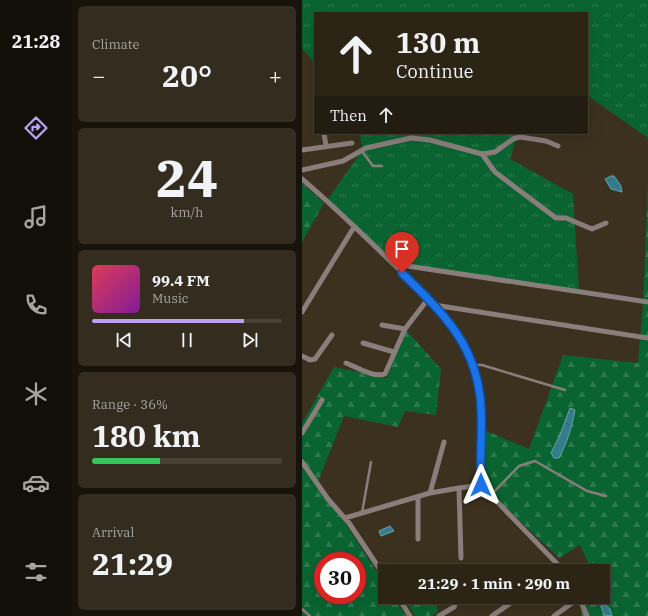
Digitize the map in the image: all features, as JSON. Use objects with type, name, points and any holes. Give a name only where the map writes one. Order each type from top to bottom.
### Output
[{"type":"street","points":[[324,134],[326,146]]},
{"type":"street","points":[[302,170],[343,161],[361,150],[398,140],[421,138],[482,154],[495,152],[513,139],[520,137],[546,141],[558,146]]},
{"type":"street","points":[[302,150],[352,143]]},
{"type":"street","points":[[482,154],[495,172],[556,218],[566,218],[592,229],[606,223]]},
{"type":"street","points":[[302,179],[354,226],[434,305],[463,342],[473,365],[481,407],[481,485],[558,564]]},
{"type":"street","points":[[302,312],[354,226]]},
{"type":"street","points":[[393,264],[648,302]]},
{"type":"street","points":[[346,363],[383,375],[386,372],[405,328],[428,299]]},
{"type":"street","points":[[434,305],[648,338]]},
{"type":"street","points":[[382,325],[405,328]]},
{"type":"street","points":[[302,356],[310,360],[315,359],[332,335]]},
{"type":"street","points":[[364,343],[394,352]]},
{"type":"street","points":[[302,433],[322,400]]},
{"type":"street","points":[[430,493],[444,442]]},
{"type":"street","points":[[302,462],[328,499],[345,518],[378,567]]},
{"type":"street","points":[[345,518],[430,493],[481,485]]},
{"type":"street","points":[[459,488],[461,558]]},
{"type":"street","points":[[418,497],[418,539]]},
{"type":"street","points":[[402,604],[410,616]]},
{"type":"street","points":[[439,616],[454,607],[455,604]]},
{"type":"street","points":[[492,616],[509,604]]},
{"type":"street","points":[[554,616],[570,604]]},
{"type":"street","points":[[582,604],[587,616]]},
{"type":"lane","points":[[361,150],[373,166],[382,166]]},
{"type":"lane","points":[[473,365],[482,365],[565,390]]},
{"type":"lane","points":[[491,495],[520,466],[535,460],[587,491],[606,496]]},
{"type":"lane","points":[[362,513],[371,462]]},
{"type":"lane","points":[[302,609],[310,616]]},
{"type":"green space","points":[[302,0],[648,0],[648,138],[588,96],[588,12],[314,12],[314,62],[302,49]]},
{"type":"green space","points":[[359,134],[518,134],[510,159],[573,194],[579,292],[396,264],[328,199],[363,149]]},
{"type":"green space","points":[[302,183],[324,203],[302,242]]},
{"type":"green space","points":[[648,185],[648,616],[582,616],[580,604],[610,604],[610,564],[589,564],[580,545],[559,558],[482,485],[482,429],[529,449],[563,355],[638,363],[643,305]]},
{"type":"green space","points":[[405,329],[441,369],[436,415],[405,411],[398,427],[344,416],[318,482],[364,552],[314,552],[314,604],[366,604],[366,555],[378,573],[378,604],[398,604],[406,616],[302,616],[302,423],[334,367],[387,378]]},
{"type":"green space","points":[[407,604],[436,604],[438,612],[430,616],[415,616]]},
{"type":"water","points":[[614,176],[621,186],[622,192],[611,189],[605,179]]},
{"type":"water","points":[[570,408],[575,410],[569,435],[559,458],[554,458],[551,453],[560,435]]},
{"type":"water","points":[[390,526],[394,531],[381,536],[379,531]]},
{"type":"water","points":[[604,604],[610,609],[612,616],[604,615],[601,606]]},
{"type":"route","points":[[402,273],[434,305],[453,328],[463,342],[473,365],[481,407],[481,485]]}]
